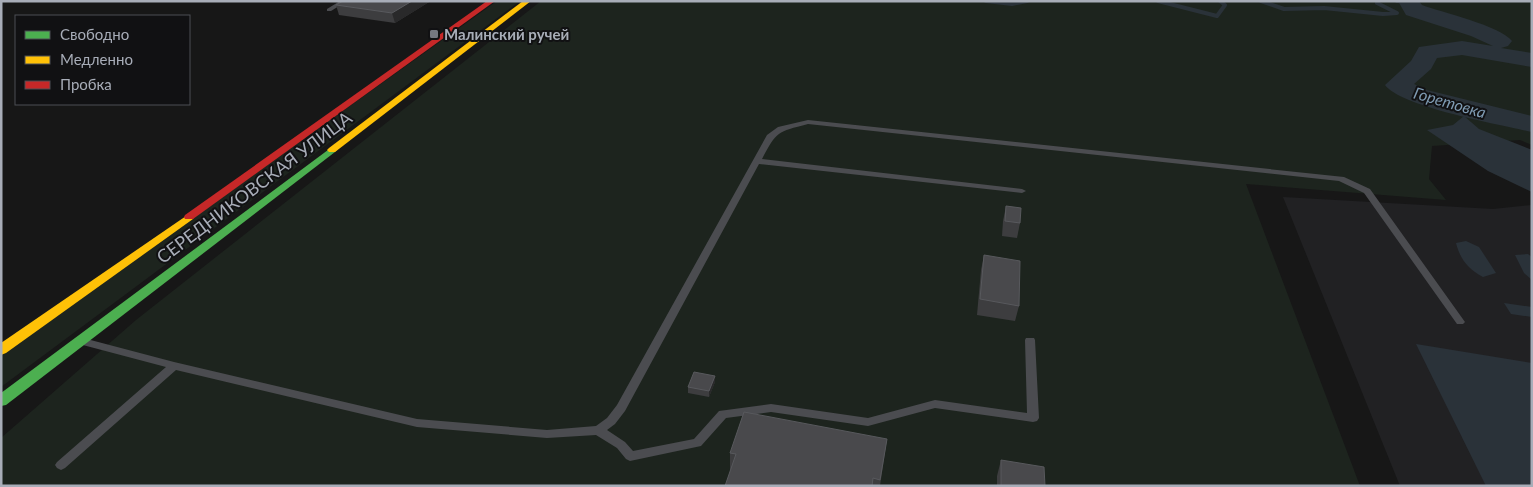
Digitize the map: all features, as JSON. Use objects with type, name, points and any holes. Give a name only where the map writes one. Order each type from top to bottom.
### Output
[{"type":"street","name":"СЕРЕДНИКОВСКАЯ УЛИЦА","points":[[1,350],[492,1]]},
{"type":"street","name":"СЕРЕДНИКОВСКАЯ УЛИЦА","points":[[1,401],[528,1]]},
{"type":"street","points":[[482,9],[499,7],[515,11]]},
{"type":"lane","points":[[329,10],[344,1]]},
{"type":"lane","points":[[81,341],[174,366],[417,423],[548,434],[598,430],[611,421],[621,408],[770,137],[781,129],[808,122],[1342,179],[1367,191],[1460,322]]},
{"type":"lane","points":[[757,161],[1022,192]]},
{"type":"lane","points":[[598,430],[621,445],[630,456],[697,443],[723,414],[771,408],[868,422],[935,404],[1033,418],[1030,340]]},
{"type":"lane","points":[[61,465],[174,366]]},
{"type":"shaded area","points":[[497,1],[520,1],[1,387],[1,355]]},
{"type":"shaded area","points":[[541,1],[1532,1],[1532,145],[1520,140],[1432,146],[1429,179],[1446,200],[1246,184],[1360,486],[1,486],[1,438],[136,320]]},
{"type":"shaded area","points":[[1464,116],[1479,129],[1532,150],[1532,192],[1488,171],[1427,130],[1453,125]]},
{"type":"shaded area","points":[[1283,197],[1493,209],[1532,205],[1532,486],[1400,486]]},
{"type":"shaded area","points":[[1466,241],[1479,247],[1496,273],[1483,277],[1469,267],[1462,259],[1456,243]]},
{"type":"shaded area","points":[[1528,254],[1532,257],[1532,280],[1524,273],[1515,255]]},
{"type":"shaded area","points":[[1504,303],[1532,307],[1532,317],[1511,314]]},
{"type":"shaded area","points":[[1416,344],[1532,363],[1532,486],[1486,486]]},
{"type":"building","points":[[343,1],[412,1],[392,13],[336,5]]},
{"type":"building","points":[[1006,206],[1021,208],[1020,223],[1005,221]]},
{"type":"building","points":[[984,255],[1020,261],[1019,306],[980,299]]},
{"type":"building","points":[[694,372],[715,376],[709,391],[688,387]]},
{"type":"building","points":[[744,412],[887,439],[880,480],[873,478],[872,486],[725,486],[736,454],[730,453]]},
{"type":"building","points":[[1001,460],[1044,467],[1045,486],[1001,486]]},
{"type":"waterway","name":"Малинский ручей","points":[[986,1],[1012,4],[1027,1]]},
{"type":"waterway","name":"Малинский ручей","points":[[1158,1],[1217,16],[1225,5],[1220,1]]},
{"type":"waterway","name":"Малинский ручей","points":[[1261,1],[1284,9],[1324,8],[1383,14],[1397,13],[1377,3],[1378,1]]},
{"type":"waterway","name":"Малинский ручей","points":[[1397,1],[1409,2]]},
{"type":"waterway","name":"Горетовка","points":[[1408,1],[1414,10],[1479,31],[1500,41]]},
{"type":"waterway","name":"Горетовка","points":[[1532,60],[1462,48],[1427,52],[1422,64],[1398,85],[1418,96],[1532,124]]},
{"type":"traffic: fast","points":[[1,401],[332,150]]},
{"type":"traffic: slow","points":[[332,150],[528,1]]},
{"type":"traffic: slow","points":[[1,350],[189,217]]},
{"type":"traffic: jam","points":[[189,217],[492,1]]},
{"type":"place","name":"Малинский ручей","points":[[434,34]]}]
